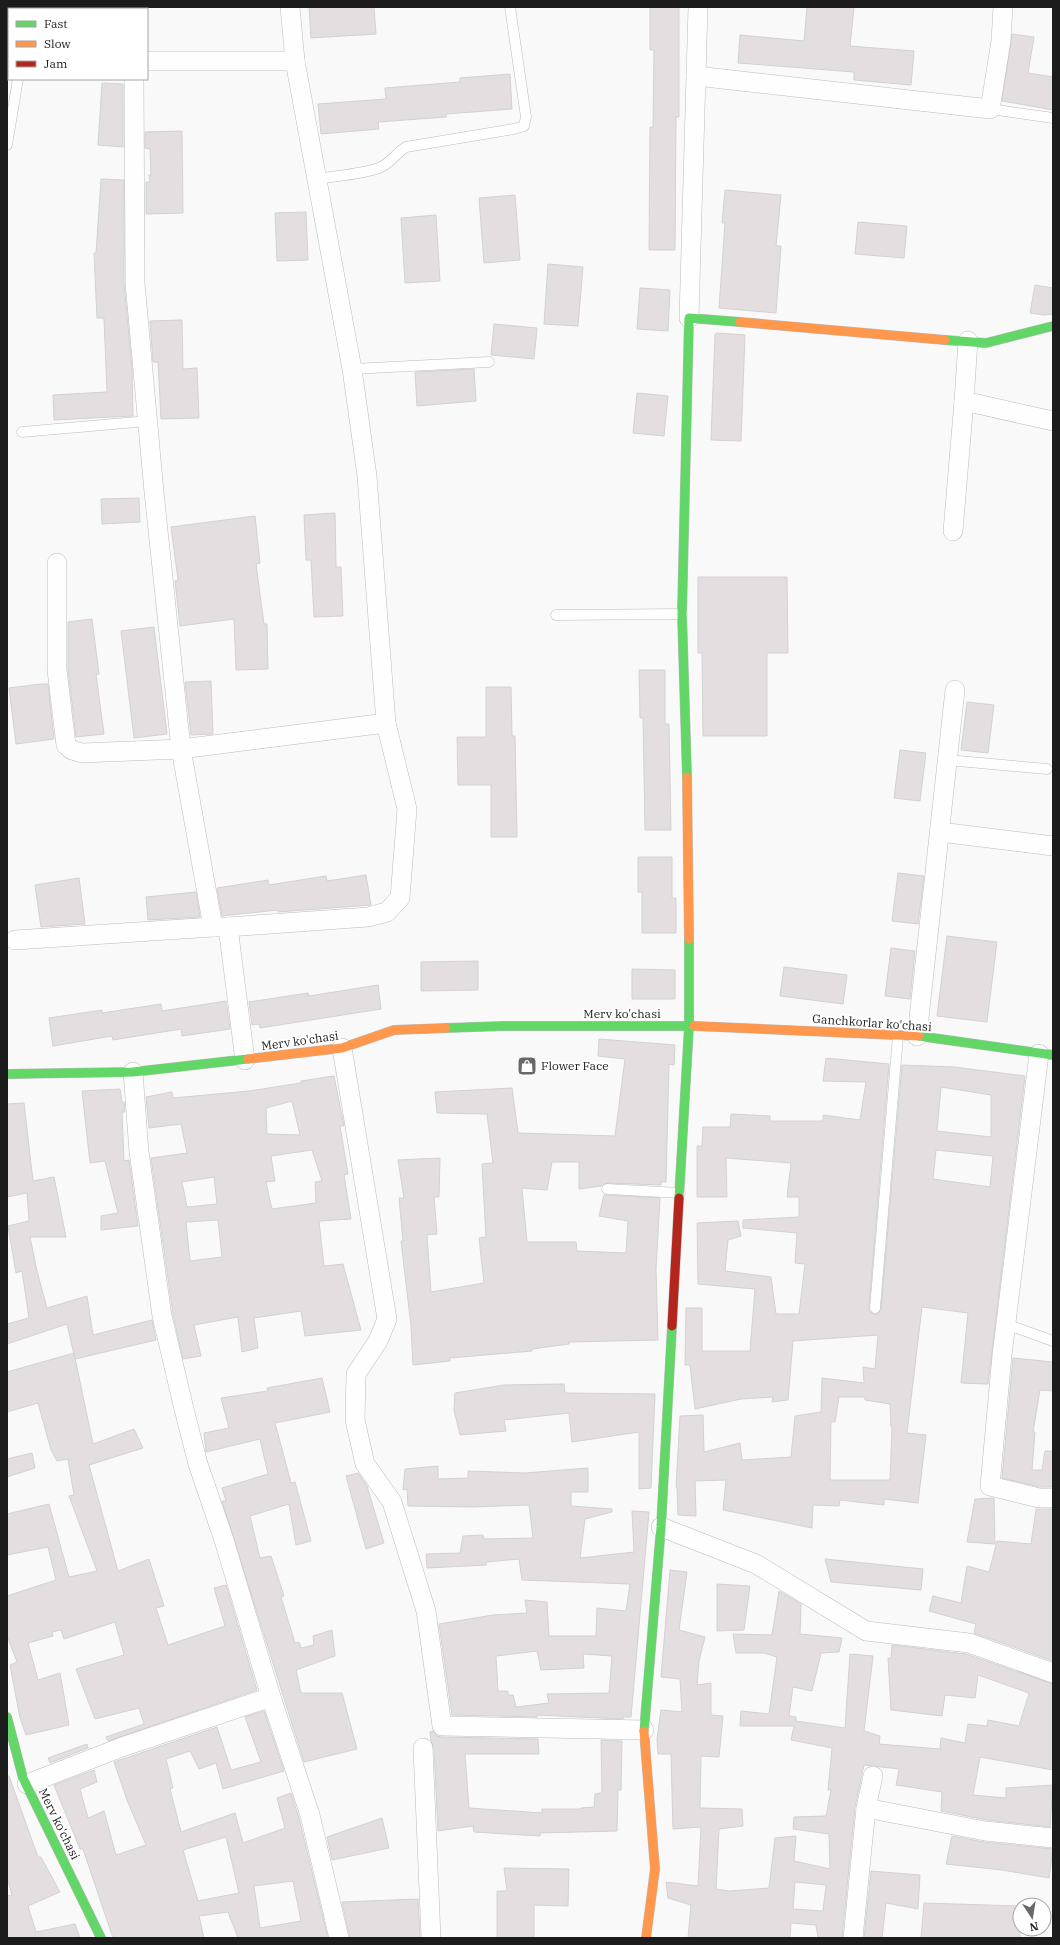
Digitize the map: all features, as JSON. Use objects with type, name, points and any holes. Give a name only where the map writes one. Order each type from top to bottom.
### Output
[{"type":"street","points":[[15,940],[368,917],[387,912],[400,898],[407,810],[386,723],[366,476],[352,369],[295,61],[290,7]]},
{"type":"street","points":[[646,1938],[655,1870],[644,1730],[661,1527],[673,1289],[680,1194],[689,1026],[689,852],[682,614],[698,7]]},
{"type":"street","points":[[696,76],[990,109],[1001,41],[1003,7]]},
{"type":"street","points":[[148,61],[295,61]]},
{"type":"street","points":[[134,80],[135,283],[181,749],[221,927],[245,1060]]},
{"type":"street","points":[[690,318],[986,343],[1053,326]]},
{"type":"street","points":[[953,531],[968,341]]},
{"type":"street","points":[[964,401],[1053,421]]},
{"type":"street","points":[[57,563],[57,670],[66,745],[72,750],[82,753],[181,749],[386,723]]},
{"type":"street","points":[[917,1036],[955,690]]},
{"type":"street","points":[[940,832],[1053,846]]},
{"type":"street","name":"Merv ko'chasi","points":[[7,1074],[133,1072],[245,1060],[342,1048],[394,1030],[504,1026],[689,1026]]},
{"type":"street","name":"Ganchkorlar ko'chasi","points":[[689,1026],[917,1036],[1046,1054]]},
{"type":"street","points":[[342,1048],[387,1318],[378,1341],[356,1374],[355,1420],[365,1464],[392,1502],[426,1611],[442,1726],[644,1730]]},
{"type":"street","points":[[1046,1054],[1006,1324],[990,1486],[1039,1498],[1053,1498]]},
{"type":"street","points":[[133,1072],[139,1152],[164,1324],[198,1464],[224,1540],[271,1696],[310,1815],[339,1938]]},
{"type":"street","points":[[661,1527],[756,1564],[866,1631],[969,1643],[1053,1673]]},
{"type":"street","points":[[26,1784],[122,1747],[271,1696]]},
{"type":"street","name":"Merv ko'chasi","points":[[7,1717],[26,1784],[101,1938]]},
{"type":"street","points":[[423,1748],[431,1938]]},
{"type":"street","points":[[853,1938],[866,1808],[874,1776]]},
{"type":"street","points":[[866,1808],[985,1831],[1053,1838]]},
{"type":"lane","points":[[317,179],[379,168],[390,162],[396,153],[406,147],[514,129],[524,126],[526,116],[510,7]]},
{"type":"lane","points":[[7,145],[18,80]]},
{"type":"lane","points":[[990,109],[1053,118]]},
{"type":"lane","points":[[352,369],[489,362]]},
{"type":"lane","points":[[22,432],[148,421]]},
{"type":"lane","points":[[556,615],[682,614]]},
{"type":"lane","points":[[947,760],[1047,769]]},
{"type":"lane","points":[[875,1308],[898,1036]]},
{"type":"lane","points":[[607,1189],[680,1194]]},
{"type":"lane","points":[[1006,1324],[1053,1341]]},
{"type":"building","points":[[309,7],[374,7],[376,34],[311,38]]},
{"type":"building","points":[[650,7],[679,7],[679,117],[676,117],[675,250],[649,250],[650,127],[653,127],[654,50],[650,50]]},
{"type":"building","points":[[807,7],[854,7],[850,46],[914,51],[911,85],[854,80],[854,72],[738,63],[740,35],[804,41]]},
{"type":"building","points":[[1012,34],[1034,37],[1028,73],[1053,77],[1053,110],[1002,101]]},
{"type":"building","points":[[510,74],[512,109],[446,114],[446,117],[378,122],[379,129],[321,134],[318,104],[386,99],[385,88],[460,82],[460,78]]},
{"type":"building","points":[[102,83],[123,84],[123,147],[98,145]]},
{"type":"building","points":[[182,131],[183,213],[146,214],[146,182],[150,182],[149,175],[151,175],[150,149],[145,148],[145,132]]},
{"type":"building","points":[[101,179],[124,180],[124,283],[132,369],[133,416],[54,420],[53,395],[107,392],[104,318],[97,318],[94,253],[96,253]]},
{"type":"building","points":[[725,190],[781,195],[776,246],[781,246],[776,313],[719,308],[725,223],[722,223]]},
{"type":"building","points":[[515,195],[520,260],[484,263],[479,198]]},
{"type":"building","points":[[306,212],[308,260],[277,261],[275,213]]},
{"type":"building","points":[[436,215],[440,281],[405,283],[401,218]]},
{"type":"building","points":[[858,222],[907,226],[904,258],[855,254]]},
{"type":"building","points":[[548,264],[583,267],[578,326],[544,324]]},
{"type":"building","points":[[1035,285],[1053,288],[1053,314],[1044,315],[1030,313]]},
{"type":"building","points":[[640,288],[670,290],[668,331],[637,329]]},
{"type":"building","points":[[182,320],[183,369],[197,368],[199,418],[161,419],[158,362],[153,362],[150,321]]},
{"type":"building","points":[[494,324],[537,328],[534,359],[491,355]]},
{"type":"building","points":[[715,334],[745,335],[741,441],[711,440]]},
{"type":"building","points":[[474,369],[476,401],[417,406],[415,372]]},
{"type":"building","points":[[637,393],[668,396],[664,436],[633,433]]},
{"type":"building","points":[[139,498],[140,522],[102,524],[101,499]]},
{"type":"building","points":[[335,513],[336,567],[341,567],[343,616],[314,617],[311,560],[306,560],[304,515]]},
{"type":"building","points":[[255,516],[260,563],[256,564],[264,624],[267,624],[268,669],[236,670],[234,619],[180,626],[175,581],[178,580],[171,527]]},
{"type":"building","points":[[698,577],[787,577],[788,653],[767,653],[767,736],[703,736],[702,653],[698,653]]},
{"type":"building","points":[[92,619],[99,674],[96,675],[104,734],[76,737],[68,669],[68,622]]},
{"type":"building","points":[[154,627],[167,734],[134,738],[121,631]]},
{"type":"building","points":[[639,670],[665,670],[665,724],[669,724],[671,830],[645,830],[643,718],[640,718]]},
{"type":"building","points":[[211,681],[213,734],[191,735],[185,682]]},
{"type":"building","points":[[48,684],[54,739],[16,744],[9,688]]},
{"type":"building","points":[[486,687],[511,687],[512,736],[515,736],[517,837],[491,837],[491,785],[458,785],[457,737],[486,737]]},
{"type":"building","points":[[967,702],[994,705],[988,753],[961,750]]},
{"type":"building","points":[[900,750],[926,753],[920,801],[894,798]]},
{"type":"building","points":[[638,857],[672,857],[672,898],[676,898],[676,933],[642,933],[642,892],[638,892]]},
{"type":"building","points":[[898,873],[924,876],[918,924],[892,921]]},
{"type":"building","points":[[366,875],[371,905],[278,912],[278,910],[222,916],[217,888],[268,880],[269,885],[326,876],[327,881]]},
{"type":"building","points":[[79,878],[85,924],[41,927],[35,885]]},
{"type":"building","points":[[196,892],[200,917],[148,920],[146,897]]},
{"type":"building","points":[[947,936],[997,942],[987,1022],[937,1016]]},
{"type":"building","points":[[891,948],[915,951],[910,999],[885,996]]},
{"type":"building","points":[[478,961],[478,990],[421,991],[421,962]]},
{"type":"building","points":[[784,967],[847,975],[843,1004],[780,996]]},
{"type":"building","points":[[632,969],[675,970],[675,999],[632,999]]},
{"type":"building","points":[[378,985],[381,1009],[260,1028],[259,1024],[252,1025],[249,1002],[308,993],[309,996]]},
{"type":"building","points":[[226,1001],[230,1029],[182,1036],[181,1029],[113,1040],[112,1036],[53,1046],[49,1018],[102,1010],[102,1013],[161,1004],[162,1011]]},
{"type":"building","points":[[599,1039],[675,1045],[674,1065],[669,1064],[666,1182],[661,1182],[661,1185],[607,1183],[601,1186],[579,1189],[579,1162],[552,1162],[547,1190],[522,1188],[527,1242],[576,1242],[577,1251],[626,1253],[628,1221],[599,1216],[604,1195],[660,1198],[656,1269],[658,1340],[569,1342],[569,1344],[532,1349],[532,1351],[450,1358],[450,1361],[413,1365],[411,1326],[401,1241],[403,1241],[399,1198],[404,1198],[398,1160],[440,1158],[439,1197],[434,1197],[437,1234],[427,1235],[431,1292],[484,1283],[479,1238],[486,1237],[482,1164],[493,1163],[487,1114],[437,1113],[435,1092],[512,1088],[518,1133],[615,1136],[625,1059],[598,1056]]},
{"type":"building","points":[[826,1058],[889,1064],[869,1307],[869,1311],[874,1314],[878,1314],[881,1309],[902,1065],[954,1067],[1025,1076],[988,1384],[961,1383],[968,1313],[922,1307],[907,1433],[926,1435],[918,1503],[884,1499],[884,1505],[840,1500],[839,1506],[813,1505],[812,1528],[723,1510],[726,1480],[695,1481],[696,1516],[678,1515],[676,1487],[680,1416],[703,1415],[704,1452],[740,1443],[742,1460],[791,1457],[795,1416],[821,1412],[822,1378],[864,1383],[863,1367],[875,1369],[878,1335],[793,1341],[788,1400],[772,1402],[773,1397],[741,1399],[695,1409],[690,1365],[685,1365],[686,1308],[702,1308],[702,1351],[750,1351],[755,1289],[698,1284],[697,1223],[738,1221],[741,1236],[728,1240],[725,1271],[771,1277],[776,1314],[799,1314],[805,1264],[795,1263],[797,1233],[743,1228],[743,1220],[799,1217],[799,1197],[787,1197],[791,1163],[726,1158],[727,1197],[697,1197],[697,1146],[702,1146],[703,1127],[730,1127],[731,1114],[770,1116],[770,1121],[823,1121],[823,1115],[860,1120],[866,1082],[823,1081]],"holes":[[[941,1087],[991,1095],[991,1137],[937,1131]],[[936,1150],[993,1156],[990,1187],[933,1179]],[[839,1397],[865,1397],[865,1400],[890,1404],[892,1427],[890,1480],[830,1480],[831,1421],[835,1422]]]},
{"type":"building","points":[[334,1076],[344,1126],[340,1126],[348,1174],[344,1175],[351,1219],[319,1221],[324,1266],[343,1264],[361,1330],[305,1336],[301,1311],[254,1318],[258,1348],[242,1352],[238,1317],[194,1325],[201,1356],[183,1359],[173,1314],[151,1158],[187,1153],[181,1124],[149,1128],[146,1097],[172,1092],[173,1098],[249,1091],[301,1083],[301,1081]],"holes":[[[292,1101],[300,1135],[267,1134],[266,1108]],[[312,1150],[322,1181],[315,1182],[316,1203],[272,1209],[266,1182],[275,1181],[271,1156]],[[214,1177],[217,1204],[187,1207],[182,1182]],[[218,1220],[222,1257],[190,1261],[186,1222]]]},
{"type":"building","points":[[120,1089],[125,1112],[122,1112],[124,1161],[129,1160],[138,1226],[101,1230],[101,1216],[118,1213],[105,1161],[90,1163],[82,1091]]},
{"type":"building","points":[[24,1103],[33,1181],[54,1177],[66,1237],[30,1237],[47,1308],[87,1296],[93,1335],[152,1320],[156,1340],[75,1359],[67,1324],[7,1344],[7,1324],[29,1318],[22,1271],[16,1273],[8,1226],[29,1221],[27,1193],[7,1197],[7,1104]]},
{"type":"building","points":[[74,1353],[93,1444],[134,1429],[143,1448],[89,1465],[118,1571],[149,1559],[164,1606],[156,1608],[168,1645],[225,1626],[214,1588],[226,1585],[257,1690],[108,1741],[106,1737],[144,1724],[139,1708],[95,1719],[76,1669],[124,1655],[115,1622],[64,1639],[61,1630],[52,1632],[53,1636],[28,1643],[38,1680],[60,1673],[69,1725],[26,1735],[20,1718],[10,1665],[17,1662],[7,1636],[7,1596],[56,1580],[48,1547],[7,1555],[7,1514],[49,1504],[69,1577],[97,1571],[69,1496],[74,1495],[68,1459],[57,1461],[51,1450],[38,1403],[7,1412],[7,1372]]},
{"type":"building","points":[[1013,1358],[1053,1362],[1053,1391],[1040,1390],[1033,1432],[1035,1432],[1032,1470],[1042,1470],[1045,1451],[1053,1451],[1053,1487],[1040,1487],[1002,1478]]},
{"type":"building","points":[[322,1378],[330,1412],[275,1423],[291,1483],[295,1482],[311,1541],[296,1545],[289,1504],[250,1516],[260,1558],[271,1556],[284,1596],[281,1597],[295,1643],[299,1642],[301,1648],[314,1645],[313,1636],[332,1630],[335,1656],[296,1670],[301,1693],[342,1693],[357,1749],[304,1762],[222,1501],[226,1501],[222,1488],[268,1474],[260,1439],[206,1452],[204,1433],[229,1428],[221,1398],[268,1391],[267,1388]]},
{"type":"building","points":[[564,1384],[565,1393],[655,1394],[651,1488],[639,1489],[639,1432],[572,1442],[569,1413],[504,1420],[506,1431],[460,1435],[454,1410],[455,1393],[504,1385]]},
{"type":"building","points":[[32,1453],[35,1468],[7,1477],[7,1459]]},
{"type":"building","points":[[438,1466],[438,1479],[468,1478],[468,1471],[525,1473],[588,1468],[588,1492],[571,1492],[571,1506],[612,1509],[612,1512],[585,1519],[580,1558],[634,1552],[632,1511],[649,1512],[631,1717],[623,1717],[623,1719],[537,1715],[537,1717],[452,1715],[439,1624],[493,1615],[527,1613],[525,1600],[547,1602],[549,1636],[596,1636],[597,1608],[626,1611],[630,1584],[522,1580],[519,1559],[486,1562],[486,1565],[427,1568],[426,1554],[460,1553],[463,1536],[483,1535],[484,1539],[533,1538],[529,1505],[472,1507],[408,1506],[407,1489],[403,1490],[405,1469]],"holes":[[[537,1651],[541,1670],[584,1668],[583,1654],[612,1656],[609,1693],[547,1694],[549,1703],[516,1707],[513,1695],[508,1695],[508,1691],[498,1691],[496,1656]]]},
{"type":"building","points":[[358,1473],[367,1486],[384,1543],[366,1549],[346,1476]]},
{"type":"building","points":[[994,1498],[995,1544],[967,1542],[975,1499]]},
{"type":"building","points":[[1036,1509],[1053,1509],[1053,1661],[974,1633],[976,1624],[929,1611],[933,1596],[961,1603],[967,1566],[989,1572],[997,1541],[1031,1544]]},
{"type":"building","points":[[825,1559],[923,1569],[921,1590],[831,1582]]},
{"type":"building","points":[[670,1570],[687,1572],[679,1630],[705,1637],[699,1661],[697,1685],[711,1683],[711,1715],[723,1716],[719,1757],[701,1756],[700,1808],[742,1809],[743,1826],[719,1829],[716,1889],[729,1891],[769,1888],[775,1838],[796,1836],[794,1861],[830,1869],[829,1834],[793,1829],[794,1817],[826,1816],[831,1790],[828,1790],[832,1748],[791,1740],[794,1726],[740,1726],[741,1711],[769,1714],[777,1657],[764,1653],[736,1653],[733,1634],[772,1635],[779,1591],[801,1604],[800,1634],[842,1638],[839,1652],[821,1653],[812,1691],[793,1687],[789,1716],[796,1717],[796,1721],[845,1728],[850,1654],[873,1656],[864,1731],[880,1736],[879,1744],[940,1749],[941,1738],[965,1743],[968,1724],[987,1726],[988,1720],[1019,1726],[1029,1693],[978,1675],[975,1698],[945,1695],[942,1716],[891,1710],[888,1658],[891,1658],[892,1645],[966,1654],[1053,1684],[1053,1770],[980,1757],[973,1795],[1006,1798],[1006,1788],[1053,1785],[1050,1827],[987,1820],[941,1811],[942,1792],[896,1785],[899,1769],[864,1765],[855,1807],[842,1938],[818,1938],[816,1925],[791,1923],[790,1938],[688,1938],[691,1905],[668,1898],[666,1882],[698,1886],[701,1827],[673,1829],[671,1754],[658,1754],[657,1739],[661,1710],[682,1712],[680,1679],[661,1677]],"holes":[[[795,1882],[826,1885],[823,1911],[793,1909]]]},
{"type":"building","points":[[717,1584],[750,1586],[744,1630],[717,1631]]},
{"type":"building","points":[[264,1711],[284,1771],[223,1789],[216,1763],[199,1769],[190,1751],[166,1759],[173,1788],[170,1789],[181,1832],[235,1813],[243,1843],[285,1828],[277,1798],[291,1793],[299,1818],[328,1938],[238,1938],[228,1912],[199,1916],[204,1938],[113,1938],[83,1849],[80,1849],[54,1785],[94,1770],[97,1782],[80,1789],[88,1818],[104,1811],[116,1855],[146,1845],[127,1800],[114,1762],[217,1727],[231,1770],[261,1762],[245,1717]],"holes":[[[226,1837],[239,1893],[198,1901],[183,1850]],[[293,1881],[301,1921],[260,1928],[254,1886]]]},
{"type":"building","points":[[433,1731],[437,1736],[442,1737],[538,1739],[539,1754],[465,1754],[469,1808],[542,1813],[542,1809],[581,1809],[594,1807],[595,1794],[602,1793],[601,1740],[622,1741],[621,1790],[618,1790],[617,1831],[540,1833],[540,1836],[474,1832],[473,1826],[438,1831],[434,1748],[431,1741],[430,1732]]},
{"type":"building","points":[[87,1744],[88,1748],[50,1763],[48,1758]]},
{"type":"building","points":[[7,1776],[9,1776],[38,1857],[41,1857],[60,1892],[28,1906],[36,1932],[75,1924],[80,1938],[7,1938],[7,1896],[12,1895],[7,1877]]},
{"type":"building","points":[[382,1818],[389,1848],[332,1860],[327,1837]]},
{"type":"building","points":[[952,1836],[984,1842],[1053,1849],[1049,1878],[1002,1870],[946,1864]]},
{"type":"building","points":[[504,1868],[569,1869],[568,1906],[534,1905],[534,1938],[497,1938],[497,1891],[507,1891]]},
{"type":"building","points":[[871,1871],[920,1875],[918,1909],[886,1903],[882,1938],[864,1938]]},
{"type":"building","points":[[418,1899],[420,1938],[350,1938],[342,1902]]},
{"type":"building","points":[[924,1903],[1012,1906],[1012,1937],[1020,1937],[1020,1938],[921,1938]]},
{"type":"traffic: fast","points":[[687,777],[682,614],[689,318],[740,322]]},
{"type":"traffic: fast","points":[[945,340],[986,343],[1053,326]]},
{"type":"traffic: fast","points":[[679,1198],[689,1026],[689,939]]},
{"type":"traffic: fast","points":[[446,1028],[504,1026],[694,1026]]},
{"type":"traffic: fast","points":[[919,1036],[1053,1055]]},
{"type":"traffic: fast","points":[[7,1074],[133,1072],[248,1059]]},
{"type":"traffic: fast","points":[[644,1731],[661,1527],[672,1326]]},
{"type":"traffic: fast","points":[[7,1717],[23,1778],[101,1938]]},
{"type":"traffic: slow","points":[[740,322],[945,340]]},
{"type":"traffic: slow","points":[[687,777],[689,939]]},
{"type":"traffic: slow","points":[[694,1026],[919,1036]]},
{"type":"traffic: slow","points":[[248,1059],[342,1048],[394,1030],[446,1028]]},
{"type":"traffic: slow","points":[[644,1731],[655,1869],[646,1938]]},
{"type":"traffic: jam","points":[[672,1326],[679,1198]]},
{"type":"place","name":"Flower Face","points":[[527,1066]]}]
